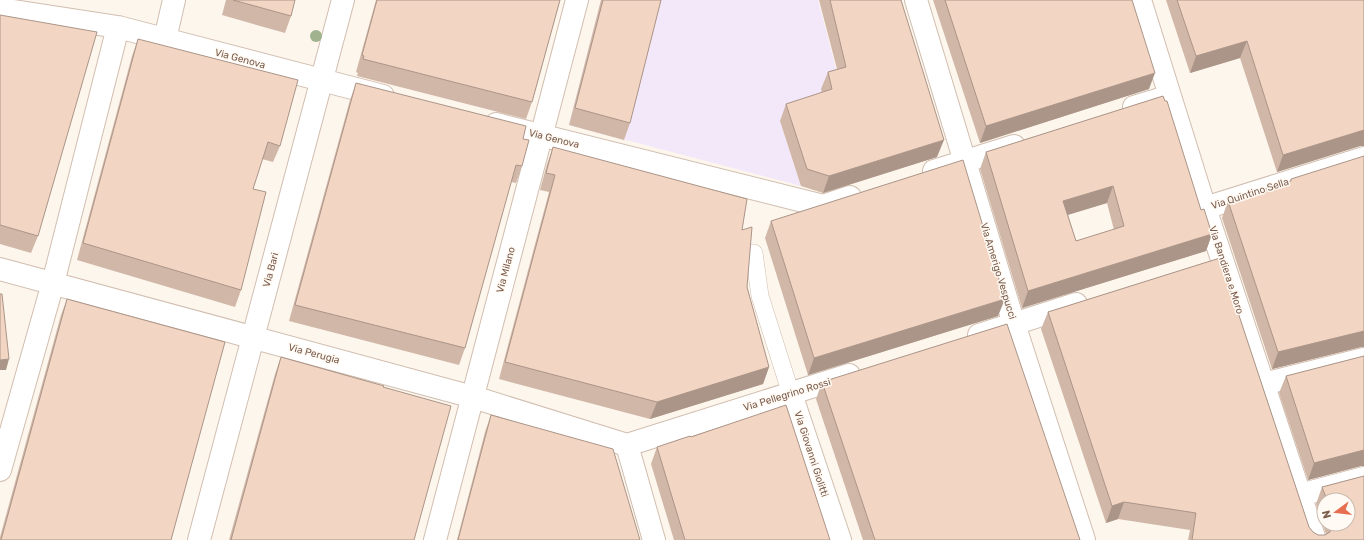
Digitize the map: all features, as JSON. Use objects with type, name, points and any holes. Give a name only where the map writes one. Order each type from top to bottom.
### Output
[{"type":"street","points":[[165,39],[174,0]]},
{"type":"street","name":"Via Bari","points":[[199,540],[343,0]]},
{"type":"street","name":"Via Milano","points":[[435,540],[577,0]]},
{"type":"street","name":"Via Amerigo Vespucci","points":[[916,0],[1014,324],[1084,540]]},
{"type":"street","name":"Via Bandiera e Moro","points":[[1140,0],[1205,208],[1315,540]]},
{"type":"street","name":"Via Genova","points":[[0,9],[118,27],[405,101]]},
{"type":"street","points":[[0,470],[53,283],[118,27]]},
{"type":"street","points":[[1117,113],[1170,96]]},
{"type":"street","name":"Via Genova","points":[[481,120],[823,206],[868,192]]},
{"type":"street","points":[[912,178],[1033,140]]},
{"type":"street","name":"Via Quintino Sella","points":[[1205,208],[1364,158]]},
{"type":"street","points":[[1200,266],[1222,259]]},
{"type":"street","name":"Via Perugia","points":[[0,269],[473,397],[627,445]]},
{"type":"street","points":[[962,340],[1096,298]]},
{"type":"street","points":[[1263,384],[1364,359]]},
{"type":"street","name":"Via Pellegrino Rossi","points":[[627,445],[865,370]]},
{"type":"street","name":"Via Giovanni Giolitti","points":[[791,394],[840,540]]},
{"type":"street","points":[[627,445],[654,540]]},
{"type":"street","points":[[1300,495],[1364,478]]},
{"type":"lane","name":"Via Giovanni Giolitti","points":[[754,253],[760,296],[791,394]]},
{"type":"shaded area","points":[[601,0],[818,0],[840,84],[826,106],[780,121],[801,186],[569,125]]},
{"type":"building","points":[[233,0],[295,0],[291,16]]},
{"type":"building","points":[[377,0],[560,0],[532,102],[363,59],[364,56],[362,55]]},
{"type":"building","points":[[603,0],[661,0],[630,123],[575,108]]},
{"type":"building","points":[[830,0],[901,0],[944,140],[829,176],[807,169],[786,104],[832,89],[828,72],[846,67]]},
{"type":"building","points":[[945,0],[1132,0],[1155,73],[986,126]]},
{"type":"building","points":[[1177,0],[1364,0],[1364,130],[1283,155],[1247,41],[1196,56]]},
{"type":"building","points":[[0,15],[97,32],[38,236],[0,225]]},
{"type":"building","points":[[138,39],[298,80],[280,146],[268,142],[253,189],[266,192],[241,290],[83,243]]},
{"type":"building","points":[[356,83],[526,126],[523,139],[529,140],[522,166],[516,165],[465,348],[295,305]]},
{"type":"building","points":[[1163,96],[1165,101],[1167,101],[1201,210],[1204,209],[1212,234],[1028,291],[986,152]],"holes":[[[1113,186],[1124,226],[1076,241],[1063,201]]]},
{"type":"building","points":[[553,147],[747,199],[742,230],[752,227],[747,287],[769,367],[657,402],[505,362],[555,175],[546,173]]},
{"type":"building","points":[[1364,156],[1364,331],[1278,352],[1228,201]]},
{"type":"building","points":[[963,160],[1005,299],[814,358],[771,221]]},
{"type":"building","points":[[1220,258],[1309,527],[1318,535],[1325,535],[1330,532],[1356,532],[1356,492],[1324,492],[1322,487],[1364,476],[1364,540],[1192,540],[1196,513],[1124,502],[1112,506],[1048,312]]},
{"type":"building","points":[[0,294],[2,294],[9,359],[0,360]]},
{"type":"building","points":[[67,299],[225,342],[171,540],[1,540]]},
{"type":"building","points":[[1007,324],[1080,540],[875,540],[822,382]]},
{"type":"building","points":[[1364,356],[1364,450],[1314,463],[1286,376]]},
{"type":"building","points":[[281,357],[451,406],[414,540],[231,540]]},
{"type":"building","points":[[786,405],[830,540],[685,540],[657,447]]},
{"type":"building","points":[[491,415],[613,449],[640,540],[458,540]]}]
